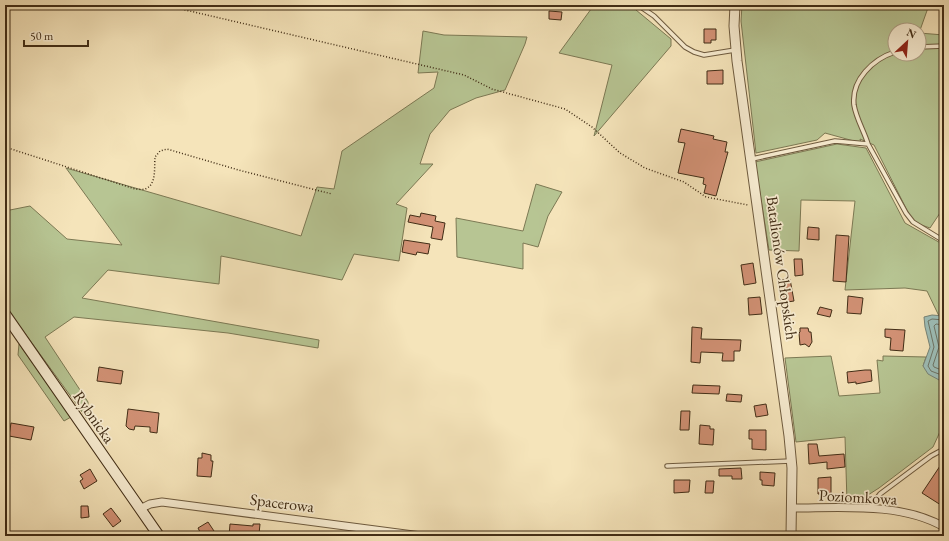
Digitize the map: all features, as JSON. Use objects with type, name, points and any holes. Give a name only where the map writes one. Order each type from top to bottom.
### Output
[{"type":"main road","name":"Rybnicka","points":[[5,314],[159,536]]},
{"type":"street","name":"Batalionów Chłopskich","points":[[735,5],[734,26],[736,50],[785,396],[792,461],[791,536]]},
{"type":"street","name":"Spacerowa","points":[[140,509],[150,504],[162,502],[421,536]]},
{"type":"street","name":"Poziomkowa","points":[[792,508],[869,508],[903,512],[921,517],[944,527]]},
{"type":"lane","points":[[638,5],[654,16],[685,47],[694,52],[704,55],[736,50]]},
{"type":"lane","points":[[927,47],[944,46]]},
{"type":"lane","points":[[887,56],[870,66],[863,74],[855,89],[854,105],[868,144],[906,213],[913,222],[944,241]]},
{"type":"lane","points":[[751,159],[836,141],[868,144]]},
{"type":"lane","points":[[869,508],[880,494],[931,456],[944,449]]},
{"type":"lane","points":[[668,466],[792,461]]},
{"type":"path","points":[[164,5],[464,76],[492,90],[565,109],[592,127],[620,153],[645,168],[684,182],[706,197],[758,206]]},
{"type":"path","points":[[5,147],[135,189],[145,189],[150,185],[154,180],[155,157],[160,151],[167,149],[242,171],[332,194]]},
{"type":"green space","points":[[594,5],[630,5],[671,39],[671,46],[594,136],[612,65],[559,53]]},
{"type":"green space","points":[[742,5],[929,5],[923,22],[887,22],[887,62],[927,62],[927,34],[944,35],[944,207],[930,228],[913,222],[874,145],[860,139],[861,143],[825,133],[817,140],[756,153],[741,21]]},
{"type":"green space","points":[[423,31],[444,35],[527,37],[505,90],[476,98],[450,110],[430,134],[420,164],[433,164],[396,204],[407,208],[399,261],[354,254],[342,280],[221,256],[219,284],[108,270],[82,298],[319,340],[318,348],[228,333],[74,317],[45,337],[88,402],[88,420],[5,306],[5,211],[30,206],[67,239],[122,245],[66,168],[301,236],[317,187],[334,189],[342,151],[434,88],[438,72],[418,73]]},
{"type":"green space","points":[[837,144],[866,148],[905,223],[944,245],[944,316],[939,316],[927,291],[905,288],[845,290],[855,201],[801,200],[799,251],[769,250],[755,162]]},
{"type":"green space","points":[[536,184],[562,192],[548,216],[538,247],[523,243],[523,269],[457,257],[456,218],[523,231]]},
{"type":"green space","points":[[19,344],[71,417],[64,421],[18,355]]},
{"type":"green space","points":[[831,356],[839,396],[880,393],[877,360],[883,361],[883,356],[926,357],[923,366],[941,381],[944,380],[944,423],[933,447],[879,488],[857,502],[847,502],[845,437],[796,442],[785,358]]},
{"type":"water","points":[[932,315],[944,316],[944,380],[941,381],[928,374],[923,366],[930,347],[924,317]]},
{"type":"building","points":[[549,11],[562,12],[561,20],[549,19]]},
{"type":"building","points":[[704,29],[716,29],[716,40],[711,40],[711,43],[704,43]]},
{"type":"building","points":[[723,70],[723,84],[707,84],[707,71]]},
{"type":"building","points":[[681,129],[714,136],[713,139],[727,142],[725,152],[728,152],[716,196],[704,193],[706,185],[703,184],[704,178],[678,173],[685,143],[678,142]]},
{"type":"building","points":[[421,213],[436,216],[435,221],[445,223],[442,240],[431,238],[433,227],[408,222],[410,215],[420,217]]},
{"type":"building","points":[[808,227],[819,228],[819,240],[807,239]]},
{"type":"building","points":[[836,235],[849,236],[846,282],[833,281]]},
{"type":"building","points":[[404,240],[430,244],[428,254],[417,252],[416,255],[402,252]]},
{"type":"building","points":[[794,259],[802,259],[803,275],[795,276]]},
{"type":"building","points":[[753,263],[756,283],[744,285],[741,265]]},
{"type":"building","points":[[790,279],[794,301],[781,303],[778,280]]},
{"type":"building","points":[[848,296],[863,298],[861,314],[847,313]]},
{"type":"building","points":[[760,297],[762,314],[749,315],[748,298]]},
{"type":"building","points":[[820,307],[832,310],[830,317],[817,314]]},
{"type":"building","points":[[692,327],[702,328],[701,339],[741,340],[740,351],[734,351],[734,361],[722,361],[723,353],[701,352],[700,363],[691,362]]},
{"type":"building","points":[[800,328],[808,328],[809,332],[811,332],[812,342],[809,347],[805,344],[800,345]]},
{"type":"building","points":[[885,329],[905,330],[903,351],[890,350],[891,338],[885,337]]},
{"type":"building","points":[[99,367],[123,371],[121,384],[97,381]]},
{"type":"building","points":[[871,370],[872,381],[856,384],[856,382],[848,383],[847,372]]},
{"type":"building","points":[[693,385],[720,386],[719,394],[692,393]]},
{"type":"building","points":[[727,394],[742,395],[741,402],[726,401]]},
{"type":"building","points":[[766,404],[768,415],[756,417],[754,406]]},
{"type":"building","points":[[128,409],[159,413],[157,433],[150,432],[150,427],[135,426],[134,430],[129,429],[126,426]]},
{"type":"building","points":[[681,411],[690,411],[689,430],[680,430]]},
{"type":"building","points":[[11,423],[34,427],[31,440],[9,436]]},
{"type":"building","points":[[700,425],[710,426],[710,429],[714,429],[713,445],[699,444]]},
{"type":"building","points":[[749,430],[766,430],[766,450],[752,449],[752,439],[749,439]]},
{"type":"building","points":[[808,444],[817,444],[819,456],[844,454],[845,467],[827,469],[827,462],[809,464]]},
{"type":"building","points":[[202,453],[211,455],[211,461],[213,461],[211,477],[197,476],[198,458],[202,458]]},
{"type":"building","points":[[944,460],[944,507],[922,493]]},
{"type":"building","points":[[741,468],[742,479],[732,479],[732,476],[719,476],[719,469]]},
{"type":"building","points":[[90,469],[97,481],[84,489],[80,481],[83,479],[80,475]]},
{"type":"building","points":[[760,472],[775,473],[774,486],[762,485],[762,480],[760,480]]},
{"type":"building","points":[[831,477],[831,494],[818,494],[818,478]]},
{"type":"building","points":[[674,480],[690,480],[689,492],[674,493]]},
{"type":"building","points":[[706,481],[714,481],[713,493],[705,493]]},
{"type":"building","points":[[81,506],[88,506],[89,517],[81,518]]},
{"type":"building","points":[[111,508],[121,521],[113,527],[103,514]]},
{"type":"building","points":[[208,522],[216,534],[213,534],[214,536],[202,536],[198,528]]},
{"type":"building","points":[[230,524],[253,526],[253,524],[260,524],[259,534],[250,533],[250,536],[229,536]]}]
